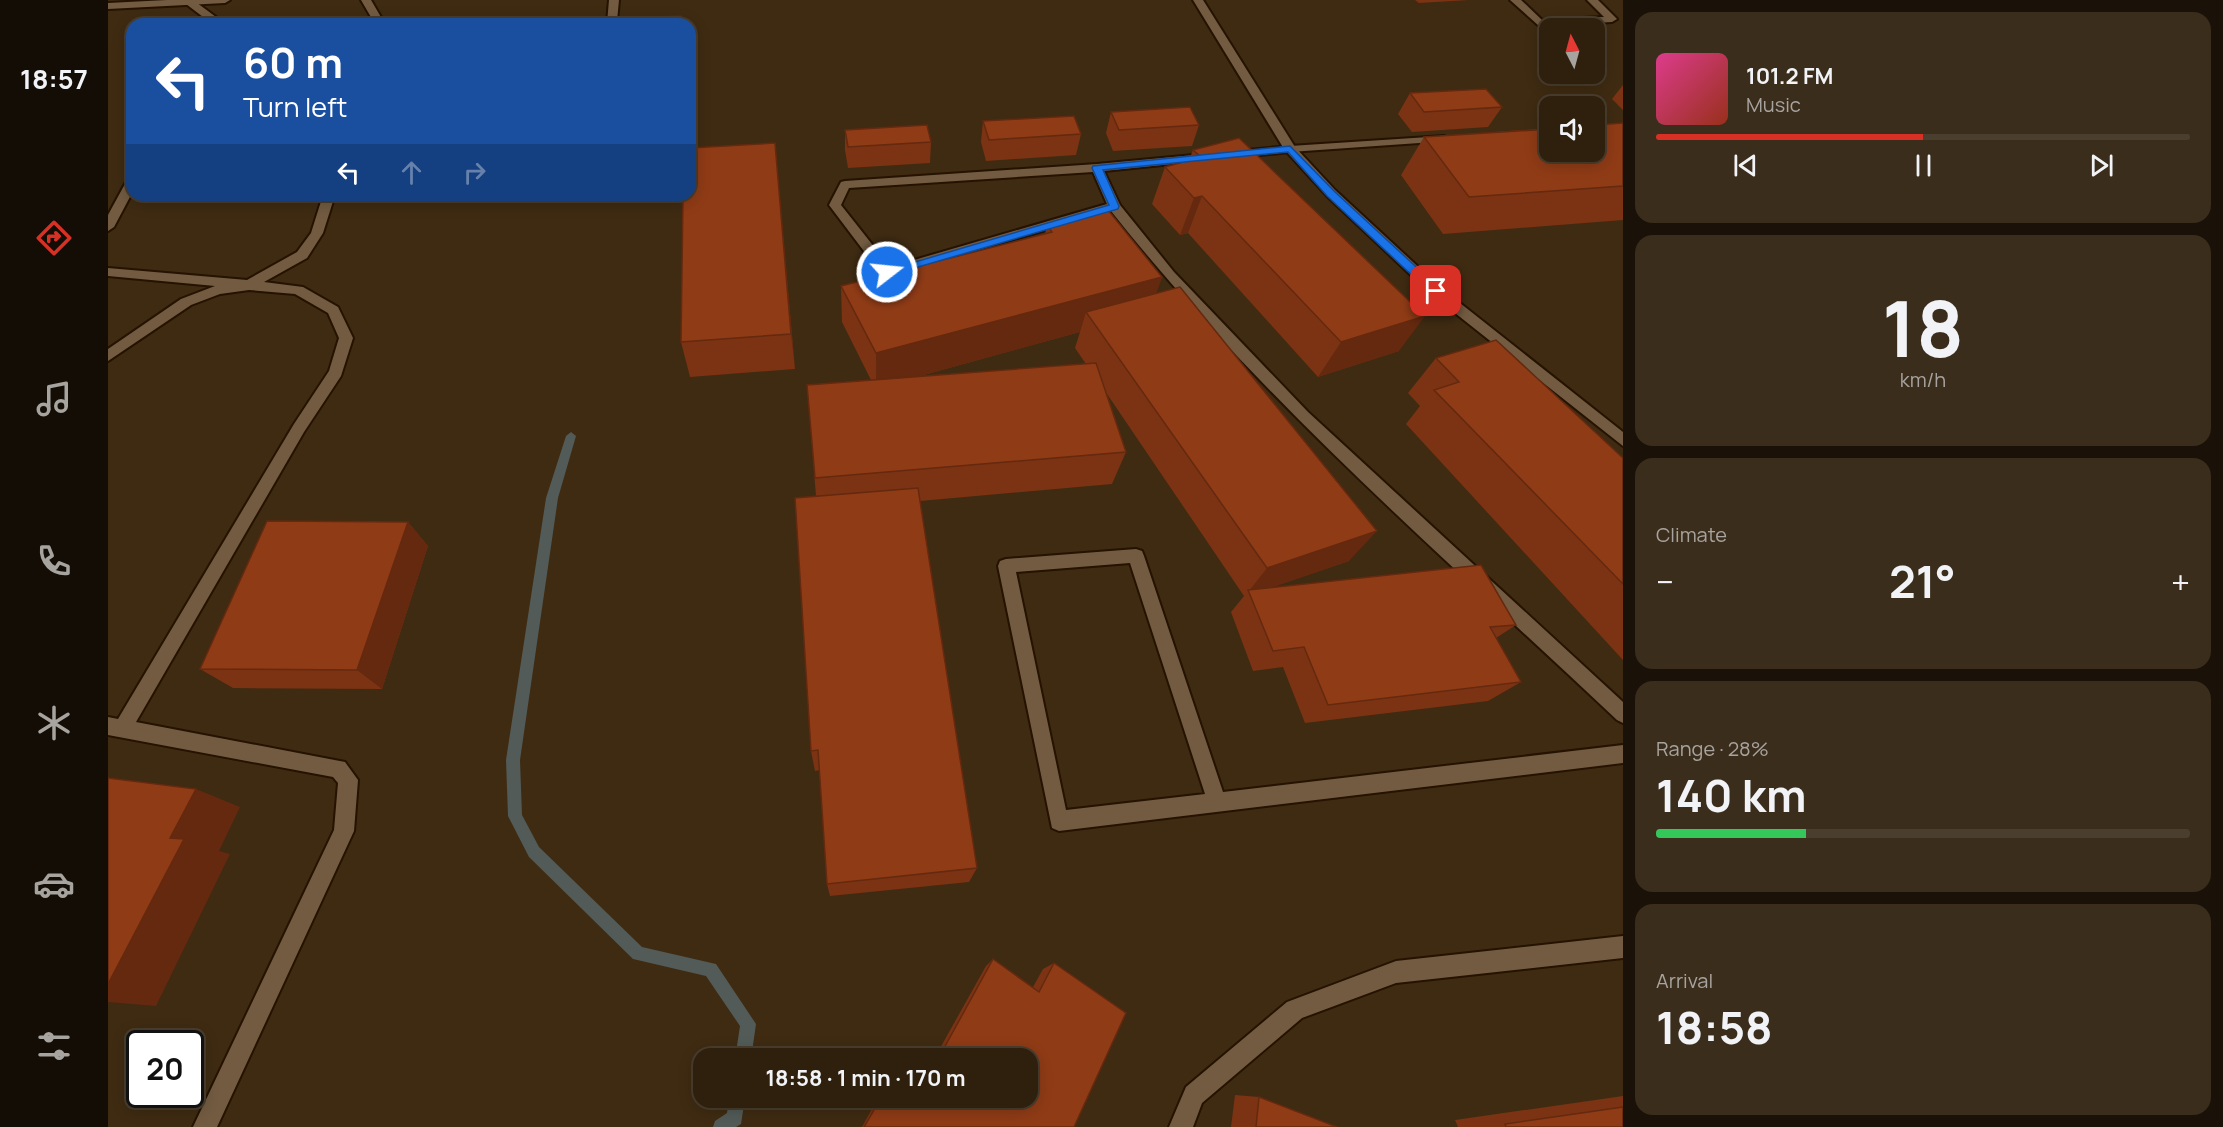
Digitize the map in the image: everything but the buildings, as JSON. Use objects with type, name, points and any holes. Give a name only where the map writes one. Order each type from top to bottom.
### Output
[{"type":"street","points":[[108,6],[225,0]]},
{"type":"street","points":[[366,0],[376,18]]},
{"type":"street","points":[[612,18],[614,0]]},
{"type":"street","points":[[1198,0],[1290,149],[1331,194],[1436,291],[1623,440]]},
{"type":"street","points":[[1515,0],[1539,23],[1576,23],[1612,19],[1592,0]]},
{"type":"street","points":[[189,2],[211,18]]},
{"type":"street","points":[[1114,206],[887,272],[835,205],[845,185],[1097,168],[1290,149],[1455,138]]},
{"type":"street","points":[[1097,168],[1114,206],[1169,275],[1324,437],[1623,714]]},
{"type":"street","points":[[108,226],[126,193]]},
{"type":"street","points":[[108,356],[186,302],[218,290],[249,285],[302,255],[317,233],[327,201]]},
{"type":"street","points":[[108,272],[298,290],[333,310],[346,338],[336,372],[299,428],[115,727],[338,769],[348,780],[344,831],[205,1127]]},
{"type":"street","points":[[1217,802],[1136,556],[1006,566],[1059,821],[1623,754]]},
{"type":"street","points":[[1180,1127],[1194,1095],[1295,1010],[1396,972],[1623,947]]},
{"type":"waterway","points":[[571,436],[552,498],[513,760],[515,816],[534,852],[638,954],[711,969],[748,1024],[745,1048]]},
{"type":"waterway","points":[[721,1127],[735,1118],[736,1108]]},
{"type":"route","points":[[887,272],[1114,206],[1097,168],[1290,149],[1331,194],[1436,291]]}]
